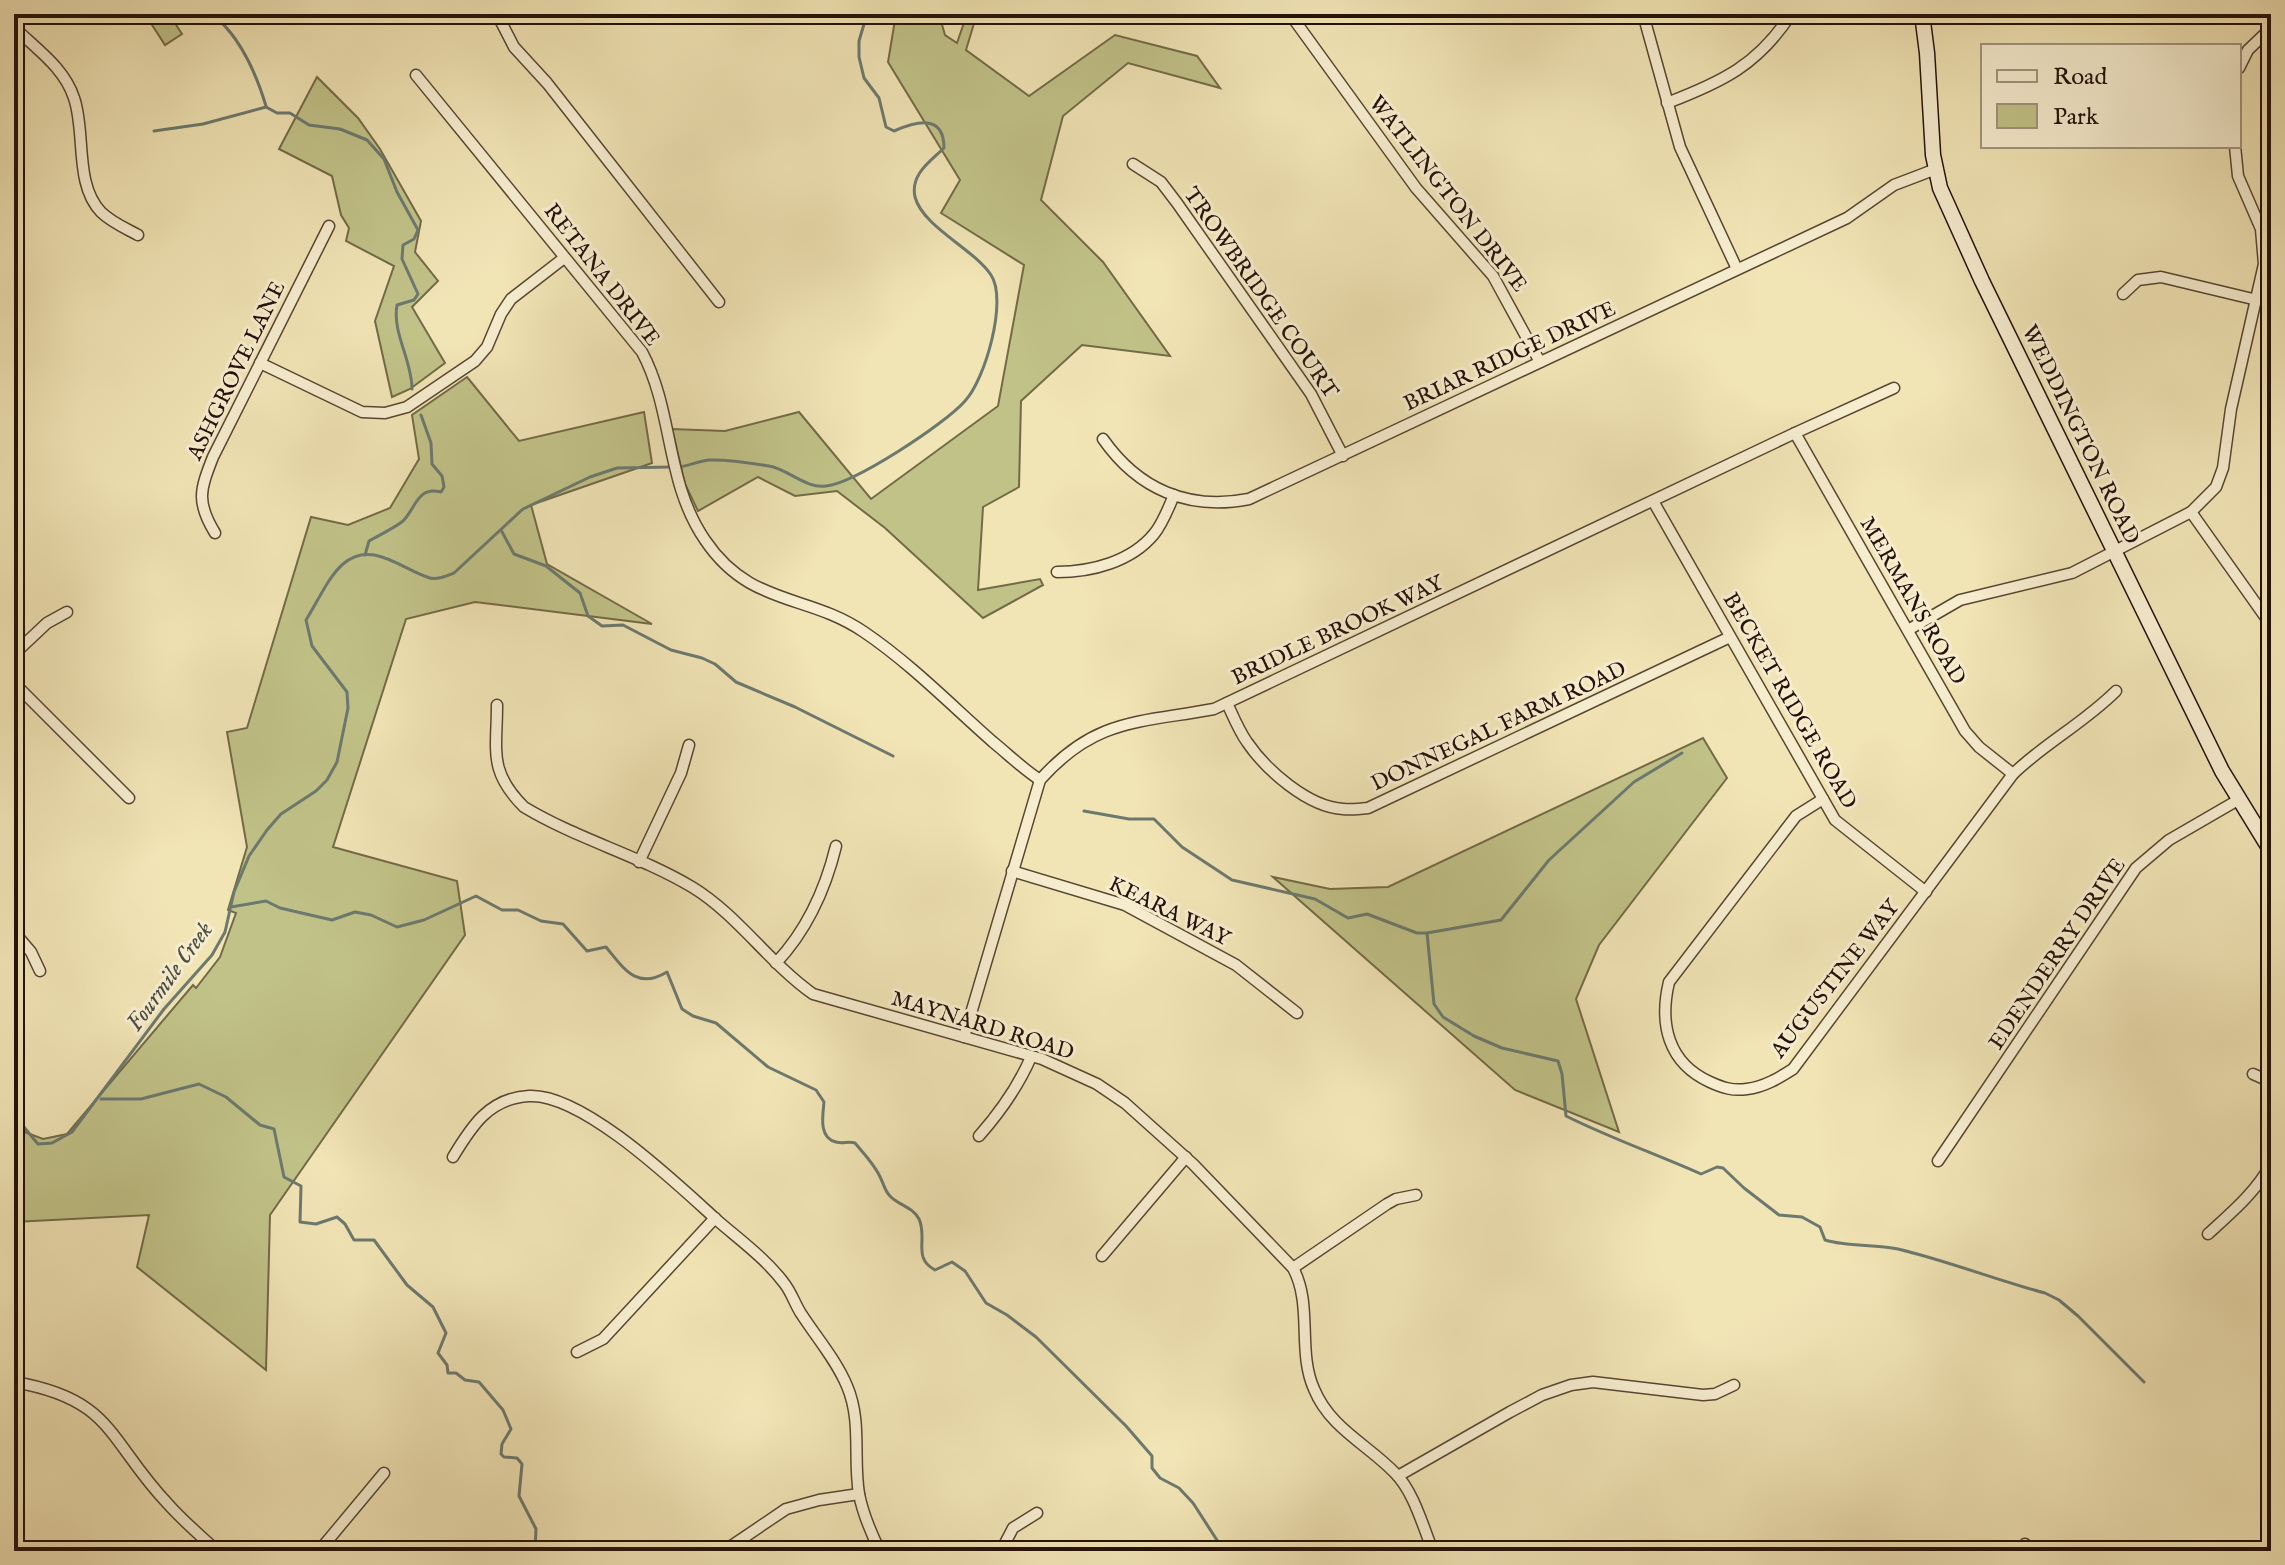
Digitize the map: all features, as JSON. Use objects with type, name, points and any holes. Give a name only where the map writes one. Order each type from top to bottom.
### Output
[{"type":"main road","name":"WEDDINGTON ROAD","points":[[1922,14],[1940,188],[1982,281],[2238,800],[2271,851]]},
{"type":"street","points":[[497,14],[518,52],[547,83],[719,302]]},
{"type":"street","name":"WATLINGTON DRIVE","points":[[1290,14],[1416,188],[1493,276],[1540,362]]},
{"type":"street","points":[[1643,14],[1684,156],[1737,269]]},
{"type":"street","points":[[1667,103],[1709,87],[1741,69],[1763,51],[1791,14]]},
{"type":"street","points":[[14,27],[59,70],[69,86],[78,116],[85,176],[96,206],[113,221],[138,235]]},
{"type":"street","points":[[2241,64],[2248,50],[2271,28]]},
{"type":"street","name":"RETANA DRIVE","points":[[416,75],[642,352],[660,393],[682,499],[705,540],[732,571],[763,591],[861,630],[1040,780]]},
{"type":"street","points":[[1908,630],[1960,600],[2072,573],[2191,512],[2210,495],[2220,478],[2231,409],[2264,264],[2266,228],[2238,176],[2235,148]]},
{"type":"street","name":"TROWBRIDGE COURT","points":[[1133,164],[1161,182],[1177,203],[1311,394],[1343,456]]},
{"type":"street","name":"BRIAR RIDGE DRIVE","points":[[1103,439],[1125,467],[1158,490],[1201,501],[1249,499],[1847,218],[1894,185],[1936,169]]},
{"type":"street","name":"ASHGROVE LANE","points":[[215,533],[201,506],[205,477],[329,226]]},
{"type":"street","points":[[260,363],[362,412],[385,413],[407,407],[475,361],[487,347],[511,299],[564,258]]},
{"type":"street","points":[[2123,294],[2138,280],[2152,277],[2189,282],[2257,300]]},
{"type":"street","name":"BRIDLE BROOK WAY","points":[[964,1037],[1040,780],[1059,758],[1082,742],[1108,730],[1151,718],[1214,709],[1894,388]]},
{"type":"street","name":"MERMANS ROAD","points":[[1795,433],[1965,731],[1979,747],[2013,774]]},
{"type":"street","points":[[1057,572],[1097,569],[1135,550],[1153,535],[1174,495]]},
{"type":"street","name":"BECKET RIDGE ROAD","points":[[1653,501],[1835,820],[1926,892]]},
{"type":"street","points":[[2191,512],[2271,625]]},
{"type":"street","points":[[14,654],[47,623],[67,612]]},
{"type":"street","name":"DONNEGAL FARM ROAD","points":[[1227,703],[1245,740],[1256,754],[1303,796],[1322,805],[1342,809],[1368,808],[1730,637]]},
{"type":"street","points":[[14,683],[129,798]]},
{"type":"street","name":"AUGUSTINE WAY","points":[[1823,799],[1796,816],[1669,982],[1664,1003],[1670,1046],[1684,1065],[1700,1078],[1726,1089],[1749,1089],[1772,1082],[1793,1069],[2013,774],[2038,749],[2078,724],[2116,691]]},
{"type":"street","name":"MAYNARD ROAD","points":[[497,705],[495,758],[499,774],[510,794],[524,807],[691,887],[813,994],[1063,1067],[1113,1094],[1186,1157],[1293,1268]]},
{"type":"street","points":[[639,862],[681,773],[689,745]]},
{"type":"street","name":"EDENDERRY DRIVE","points":[[1938,1161],[2136,868],[2169,840],[2238,800]]},
{"type":"street","points":[[776,963],[793,944],[815,907],[836,846]]},
{"type":"street","name":"KEARA WAY","points":[[1012,871],[1125,905],[1236,965],[1297,1013]]},
{"type":"street","points":[[14,932],[31,952],[40,971]]},
{"type":"street","points":[[979,1136],[1019,1084],[1031,1057]]},
{"type":"street","points":[[2253,1074],[2271,1082]]},
{"type":"street","points":[[453,1157],[470,1128],[494,1106],[523,1096],[550,1098],[639,1151],[715,1218],[787,1285],[797,1308],[842,1376],[855,1413],[859,1494],[866,1520],[880,1551]]},
{"type":"street","points":[[1102,1256],[1186,1157]]},
{"type":"street","points":[[2208,1234],[2237,1208],[2271,1164]]},
{"type":"street","points":[[1416,1195],[1387,1204],[1293,1268],[1301,1289],[1307,1364],[1313,1389],[1336,1422],[1398,1476],[1433,1551]]},
{"type":"street","points":[[577,1352],[603,1339],[715,1218]]},
{"type":"street","points":[[14,1382],[52,1390],[100,1417],[168,1504],[217,1551]]},
{"type":"street","points":[[1398,1476],[1542,1395],[1571,1385],[1593,1382],[1703,1395],[1715,1394],[1734,1385]]},
{"type":"street","points":[[319,1551],[384,1473]]},
{"type":"street","points":[[724,1551],[786,1509],[859,1494]]},
{"type":"street","points":[[1001,1551],[1013,1528],[1037,1513]]},
{"type":"green space","points":[[145,14],[169,14],[182,34],[165,45]]},
{"type":"green space","points":[[896,14],[939,14],[945,35],[957,43],[967,14],[982,14],[975,20],[966,50],[1029,96],[1115,35],[1197,56],[1220,88],[1128,63],[1063,116],[1041,200],[1103,262],[1170,356],[1082,345],[1021,401],[1019,487],[983,507],[978,590],[1040,579],[1043,585],[983,618],[885,528],[837,491],[795,496],[758,477],[698,511],[685,484],[672,429],[725,431],[799,412],[871,499],[998,406],[1024,265],[941,213],[960,180],[888,62]]},
{"type":"green space","points":[[317,77],[358,118],[380,149],[421,221],[415,252],[438,281],[412,307],[445,363],[410,389],[392,397],[375,321],[394,266],[346,241],[349,228],[341,215],[332,176],[279,149]]},
{"type":"green space","points":[[467,377],[519,441],[644,412],[652,463],[531,505],[547,564],[652,624],[475,602],[406,619],[333,847],[457,881],[465,935],[270,1215],[266,1370],[137,1267],[149,1215],[14,1222],[14,1128],[43,1139],[67,1134],[220,957],[236,913],[228,910],[247,847],[227,732],[247,728],[311,517],[348,525],[390,508],[419,459],[412,415]]},
{"type":"green space","points":[[1703,738],[1727,778],[1599,945],[1576,999],[1619,1132],[1515,1090],[1273,877],[1330,889],[1388,887]]},
{"type":"waterway","points":[[212,14],[231,33],[246,56],[266,106]]},
{"type":"waterway","name":"Fourmile Creek","points":[[679,467],[709,460],[762,465],[776,468],[811,485],[826,486],[857,475],[939,424],[965,401],[980,376],[996,320],[996,287],[983,265],[938,228],[920,208],[915,197],[916,181],[923,169],[944,148],[943,137],[939,129],[927,123],[894,131],[886,127],[879,98],[864,78],[859,57],[859,41],[867,14]]},
{"type":"waterway","points":[[154,131],[203,124],[266,107],[277,113],[290,113],[309,125],[340,129],[367,140],[384,159],[397,192],[418,230],[414,239],[403,245],[402,259],[418,294],[414,300],[397,305],[396,315],[412,389]]},
{"type":"waterway","points":[[365,555],[369,541],[403,521],[422,495],[441,492],[444,487],[442,476],[432,464],[431,443],[421,415]]},
{"type":"waterway","name":"Fourmile Creek","points":[[14,1120],[38,1144],[52,1143],[72,1132],[164,1009],[212,955],[225,932],[234,892],[249,856],[267,830],[281,814],[327,780],[337,762],[348,708],[347,692],[312,646],[306,620],[343,564],[354,557],[376,555],[430,578],[442,577],[454,573],[523,509],[590,477],[617,468],[671,467]]},
{"type":"waterway","points":[[501,530],[514,554],[546,566],[580,593],[588,616],[602,626],[623,625],[671,650],[702,658],[715,664],[736,682],[795,707],[893,756]]},
{"type":"waterway","points":[[1084,811],[1129,819],[1154,819],[1182,847],[1232,880],[1315,899],[1348,918],[1367,914],[1417,933],[1427,933],[1501,920],[1549,860],[1634,782],[1682,753]]},
{"type":"waterway","points":[[231,907],[266,901],[280,908],[332,920],[355,912],[371,915],[397,927],[424,920],[476,896],[502,910],[518,910],[541,921],[563,924],[587,951],[606,947],[632,975],[647,979],[667,972],[682,1009],[716,1023],[768,1067],[816,1090],[824,1102],[826,1136],[836,1142],[855,1143],[876,1169],[888,1194],[919,1219],[922,1254],[928,1265],[935,1270],[952,1262],[965,1271],[986,1303],[1036,1337],[1126,1426],[1152,1456],[1152,1468],[1160,1478],[1179,1488],[1193,1503],[1224,1551]]},
{"type":"waterway","points":[[1427,933],[1434,1004],[1443,1017],[1474,1036],[1502,1048],[1558,1061],[1566,1116],[1701,1174],[1717,1167],[1723,1168],[1779,1215],[1802,1217],[1820,1227],[1825,1240],[1898,1249],[2045,1293],[2078,1316],[2144,1382]]},
{"type":"waterway","points":[[101,1099],[141,1099],[199,1084],[226,1097],[260,1125],[274,1129],[284,1177],[301,1186],[300,1222],[316,1224],[337,1217],[354,1240],[374,1240],[407,1285],[433,1307],[446,1333],[438,1353],[447,1365],[448,1373],[479,1382],[503,1410],[511,1429],[502,1444],[501,1454],[517,1458],[522,1464],[519,1496],[536,1529],[535,1551]]}]
